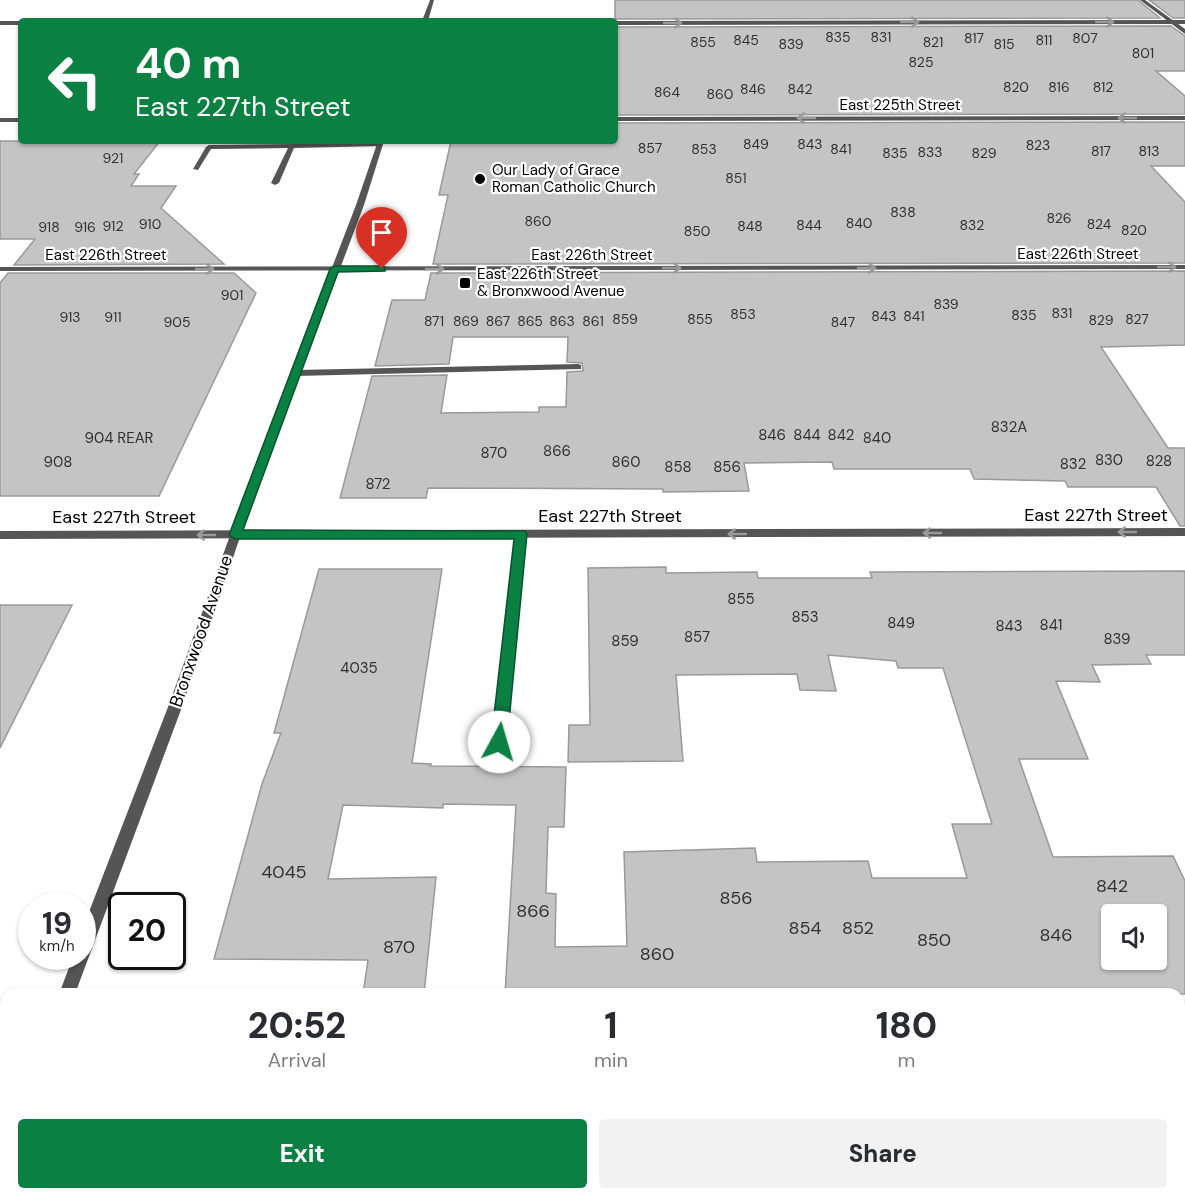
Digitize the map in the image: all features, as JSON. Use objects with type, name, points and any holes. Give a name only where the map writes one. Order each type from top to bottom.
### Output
[{"type":"street","points":[[425,18],[432,0]]},
{"type":"street","points":[[1142,0],[1185,32]]},
{"type":"street","points":[[618,23],[1185,22]]},
{"type":"street","points":[[0,23],[18,23]]},
{"type":"street","name":"East 225th Street","points":[[618,119],[1185,118]]},
{"type":"street","points":[[0,120],[18,120]]},
{"type":"street","points":[[196,169],[209,147],[351,144]]},
{"type":"street","name":"Bronxwood Avenue","points":[[96,915],[175,707],[235,535],[380,144]]},
{"type":"street","points":[[275,183],[292,146]]},
{"type":"street","name":"East 226th Street","points":[[0,269],[1185,267]]},
{"type":"street","points":[[296,373],[578,367]]},
{"type":"street","name":"East 227th Street","points":[[0,535],[1185,532]]},
{"type":"street","points":[[499,742],[521,534]]},
{"type":"street","points":[[68,988],[76,970]]},
{"type":"building","points":[[615,0],[1138,0],[1160,18],[618,19],[615,18]]},
{"type":"building","points":[[1149,0],[1185,0],[1185,18],[1173,18]]},
{"type":"building","points":[[1171,26],[1185,36],[1185,71],[1156,71],[1185,96],[1185,114],[618,115],[618,27]]},
{"type":"building","points":[[1185,122],[1185,166],[1151,166],[1185,202],[1185,263],[433,264],[448,195],[439,195],[450,144],[618,144],[618,123]]},
{"type":"building","points":[[0,141],[18,141],[18,144],[158,144],[134,174],[139,174],[131,186],[176,186],[161,208],[224,264],[14,265],[35,239],[0,239]]},
{"type":"building","points":[[1185,271],[1185,345],[1101,347],[1168,448],[1185,448],[1185,526],[1180,526],[1156,487],[1068,487],[1065,481],[974,479],[970,469],[834,469],[832,462],[744,463],[749,491],[663,492],[663,489],[428,488],[426,498],[340,498],[372,376],[447,375],[441,413],[539,412],[539,407],[566,407],[567,372],[583,371],[582,363],[567,362],[568,337],[453,337],[449,364],[375,366],[392,300],[425,300],[431,273]]},
{"type":"building","points":[[8,273],[234,273],[256,293],[159,496],[0,496],[0,283]]},
{"type":"building","points":[[666,567],[666,573],[757,572],[758,578],[872,578],[870,572],[1185,571],[1185,655],[1146,655],[1151,664],[1092,665],[1100,682],[1056,681],[1088,759],[1019,759],[1053,857],[1173,856],[1185,881],[1185,988],[505,988],[516,805],[443,804],[443,808],[343,805],[328,879],[436,877],[425,988],[364,988],[368,960],[214,959],[262,784],[281,733],[274,733],[319,569],[442,569],[412,763],[431,764],[430,766],[566,767],[564,827],[548,827],[546,893],[556,894],[555,947],[627,946],[624,852],[755,848],[757,862],[868,861],[872,878],[967,878],[952,824],[992,824],[943,668],[898,668],[896,661],[828,655],[836,691],[800,690],[797,674],[676,675],[683,761],[568,762],[569,725],[590,725],[588,568]]},
{"type":"building","points":[[0,605],[72,605],[0,748]]},
{"type":"place","name":"Our Lady of Grace Roman Catholic Church","points":[[480,179]]},
{"type":"place","name":"East 226th Street & Bronxwood Avenue","points":[[465,283]]},
{"type":"route","points":[[382,269],[334,269],[235,535],[521,534],[499,742]]}]
